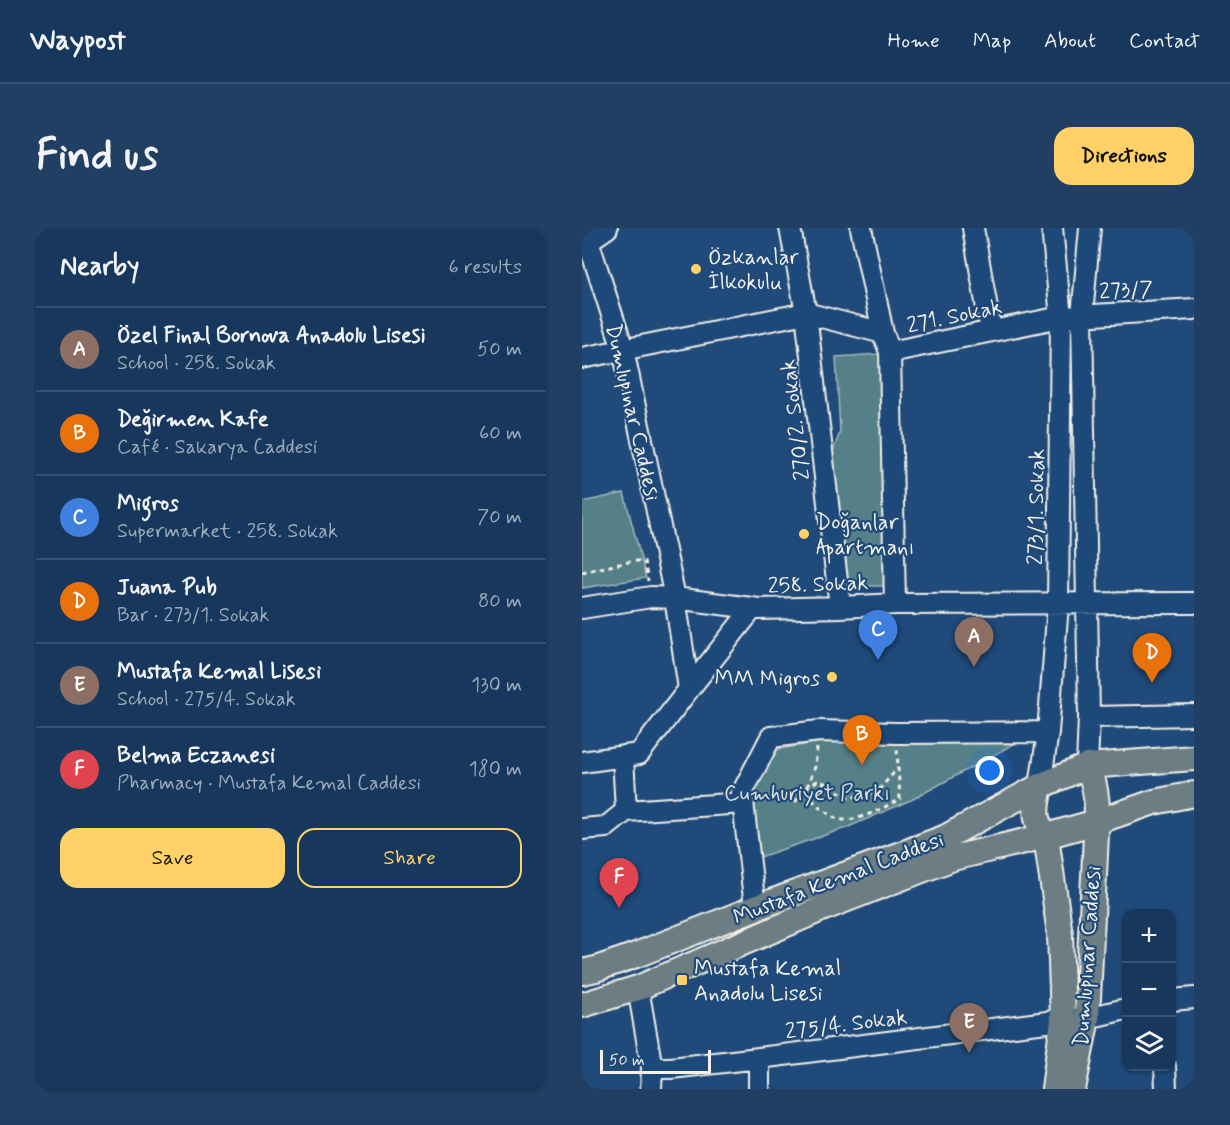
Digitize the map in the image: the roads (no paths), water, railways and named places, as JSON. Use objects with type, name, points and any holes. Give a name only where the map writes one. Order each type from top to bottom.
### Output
[{"type":"main road","name":"Mustafa Kemal Caddesi","points":[[582,972],[636,955],[944,838],[1040,786],[1087,766],[1194,758]]},
{"type":"main road","name":"Dumlupınar Caddesi","points":[[1073,1089],[1075,1019],[1097,814],[1095,786],[1087,766]]},
{"type":"main road","name":"Dumlupınar Caddesi","points":[[1040,786],[1036,818],[1046,836],[1075,1019],[1054,1089]]},
{"type":"main road","name":"Mustafa Kemal Caddesi","points":[[582,1005],[638,988],[824,908],[953,858],[1046,836],[1154,802],[1194,794]]},
{"type":"street","points":[[586,234],[607,228]]},
{"type":"street","name":"270/2. Sokak","points":[[790,228],[806,313],[840,607]]},
{"type":"street","points":[[861,228],[883,333]]},
{"type":"street","points":[[973,228],[991,331]]},
{"type":"street","name":"273/1. Sokak","points":[[1040,786],[1048,732],[1058,604],[1061,317],[1052,228]]},
{"type":"street","points":[[1087,766],[1089,717],[1082,316],[1090,228]]},
{"type":"street","name":"Dumlupınar Caddesi","points":[[586,234],[623,349],[675,598],[689,688]]},
{"type":"street","name":"273/7","points":[[1061,317],[1194,309]]},
{"type":"street","name":"271. Sokak","points":[[582,358],[806,313],[883,333],[890,352],[1061,317]]},
{"type":"street","points":[[890,352],[895,604]]},
{"type":"street","name":"258. Sokak","points":[[582,608],[651,597],[753,608],[895,604],[1194,603]]},
{"type":"street","points":[[626,811],[631,755],[689,688],[753,608]]},
{"type":"street","points":[[1089,717],[1194,715]]},
{"type":"street","points":[[755,908],[743,798],[771,737],[819,731],[1048,732]]},
{"type":"street","points":[[582,762],[631,755]]},
{"type":"street","points":[[582,829],[606,827],[626,811],[743,798]]},
{"type":"street","points":[[638,988],[652,1068],[651,1089]]},
{"type":"street","points":[[1176,1000],[1194,998]]},
{"type":"street","name":"275/4. Sokak","points":[[652,1068],[759,1058],[1075,1019],[1122,1010]]},
{"type":"street","points":[[759,1058],[759,1089]]},
{"type":"street","points":[[1165,1071],[1166,1089]]},
{"type":"place","name":"Özkanlar İlkokulu","points":[[696,269]]},
{"type":"place","name":"Doğanlar Apartmanı","points":[[804,534]]},
{"type":"place","name":"Migros","points":[[878,660]]},
{"type":"place","name":"Özel Final Bornova Anadolu Lisesi","points":[[974,667]]},
{"type":"place","name":"MM Migros","points":[[832,677]]},
{"type":"place","name":"Juana Pub","points":[[1152,683]]},
{"type":"place","name":"Değirmen Kafe","points":[[862,765]]},
{"type":"place","name":"Belma Eczanesi","points":[[619,908]]},
{"type":"place","name":"Mustafa Kemal Anadolu Lisesi","points":[[682,980]]},
{"type":"place","name":"Mustafa Kemal Lisesi","points":[[969,1053]]},
{"type":"park label","name":"Cumhuriyet Parkı","points":[[807,792]]}]
